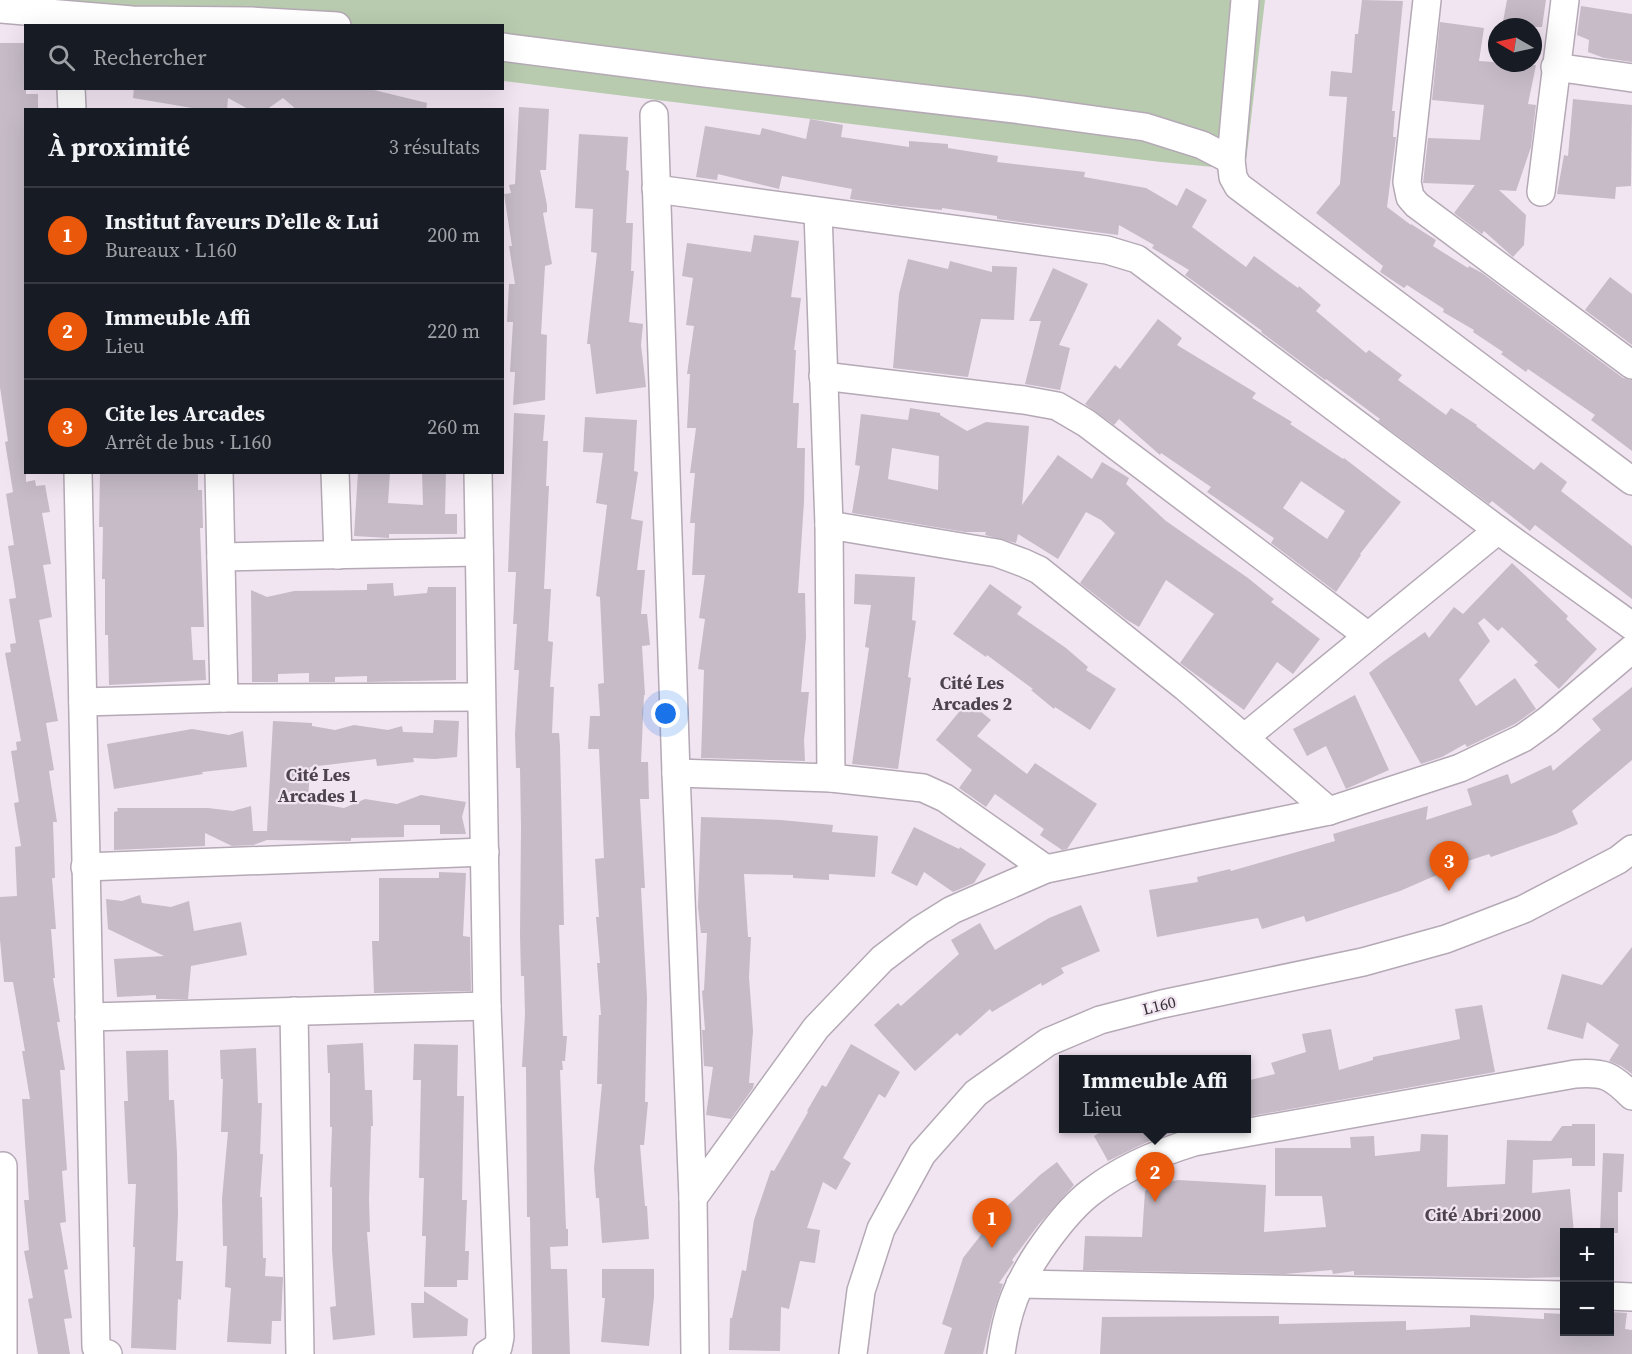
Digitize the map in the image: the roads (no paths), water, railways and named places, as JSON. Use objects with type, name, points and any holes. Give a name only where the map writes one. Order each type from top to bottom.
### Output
[{"type":"street","points":[[1245,0],[1231,160],[1233,177],[1238,186],[1632,481]]},
{"type":"street","points":[[1427,0],[1407,182],[1410,197],[1416,205],[1632,365]]},
{"type":"street","points":[[1541,192],[1565,0]]},
{"type":"street","points":[[0,9],[132,20],[303,24]]},
{"type":"street","points":[[504,47],[1145,127],[1202,145],[1231,160]]},
{"type":"street","points":[[1555,67],[1632,78]]},
{"type":"street","points":[[71,90],[72,108]]},
{"type":"street","points":[[654,115],[693,1198],[695,1354]]},
{"type":"street","points":[[656,189],[1124,253],[1137,259],[1498,530],[1632,626]]},
{"type":"street","points":[[818,212],[829,525],[831,778]]},
{"type":"street","points":[[823,376],[1057,406],[1086,423],[1368,636]]},
{"type":"street","points":[[78,474],[96,1347],[98,1351],[108,1354]]},
{"type":"street","points":[[219,474],[224,698]]},
{"type":"street","points":[[335,474],[338,555]]},
{"type":"street","points":[[478,474],[487,1006],[500,1337],[498,1347],[487,1354]]},
{"type":"street","points":[[829,525],[997,553],[1032,566],[1185,687],[1329,810]]},
{"type":"street","points":[[1244,738],[1498,530]]},
{"type":"street","points":[[221,557],[479,552]]},
{"type":"street","points":[[693,1198],[816,1028],[882,959],[920,930],[952,910],[1046,869],[1329,810],[1460,768],[1506,747],[1548,720],[1632,649]]},
{"type":"street","points":[[83,702],[224,698],[481,697]]},
{"type":"street","points":[[676,773],[831,778],[913,786],[945,798],[1046,869]]},
{"type":"street","name":"L160","points":[[853,1354],[861,1291],[881,1229],[922,1154],[976,1093],[1048,1042],[1100,1020],[1162,1004],[1363,962],[1446,939],[1524,909],[1618,860],[1632,849]]},
{"type":"street","points":[[85,867],[485,852]]},
{"type":"street","points":[[89,1017],[487,1006]]},
{"type":"street","points":[[294,1011],[300,1354]]},
{"type":"street","points":[[1251,1132],[1575,1074],[1602,1073],[1609,1076],[1632,1096]]},
{"type":"street","points":[[1000,1354],[1003,1336],[1020,1284],[1059,1225],[1090,1193],[1122,1171],[1166,1150],[1194,1142],[1244,1133]]},
{"type":"street","points":[[3,1166],[3,1354]]},
{"type":"street","points":[[1020,1284],[1560,1295]]},
{"type":"street","points":[[1614,1296],[1632,1297]]},
{"type":"place","name":"Cite les Arcades","points":[[1449,891]]},
{"type":"place","name":"Immeuble Affi","points":[[1155,1202]]},
{"type":"place","name":"Institut faveurs D’elle & Lui","points":[[992,1248]]},
{"type":"district","name":"Cité Les Arcades 2","points":[[972,693]]},
{"type":"district","name":"Cité Les Arcades 1","points":[[318,785]]},
{"type":"district","name":"Cité Abri 2000","points":[[1483,1215]]}]
